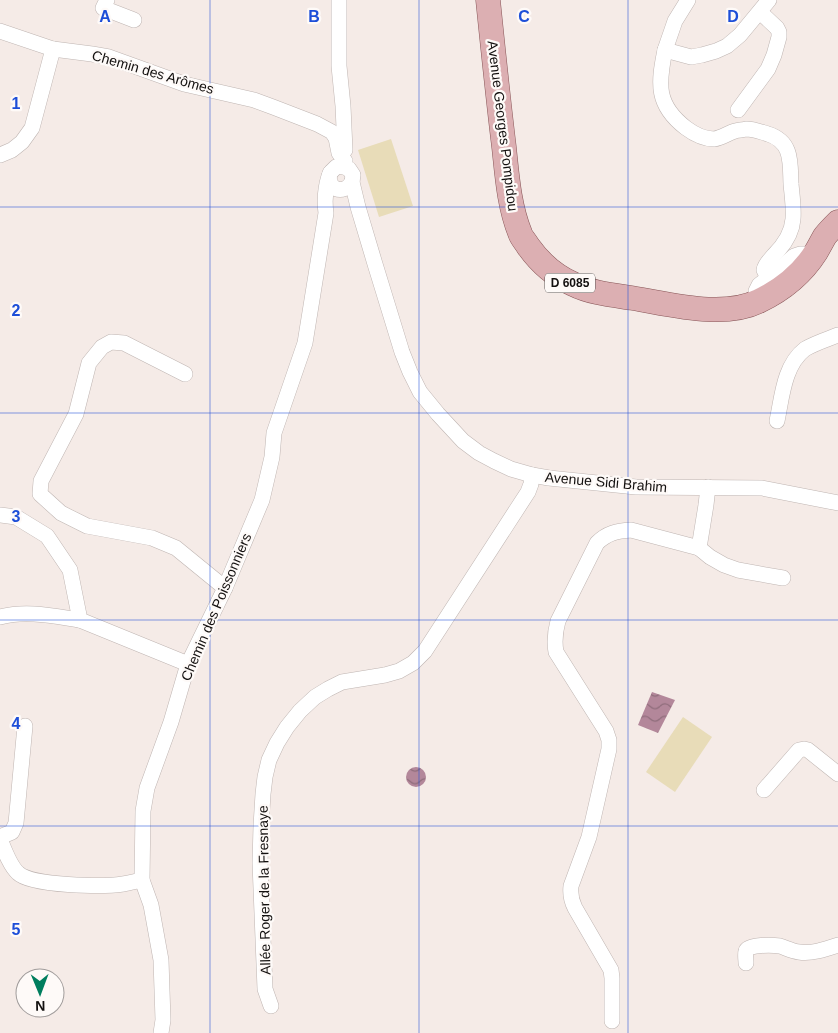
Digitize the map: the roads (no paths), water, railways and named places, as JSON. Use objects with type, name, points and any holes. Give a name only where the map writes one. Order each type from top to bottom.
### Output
[{"type":"main road","name":"Avenue Georges Pompidou","points":[[488,0],[508,184],[515,218],[520,235],[531,251],[546,268],[560,277],[592,291],[666,304],[720,310],[741,307],[757,302],[789,283],[815,254],[826,234],[838,222]]},
{"type":"street","points":[[107,0],[103,8],[134,20]]},
{"type":"street","points":[[339,0],[339,66],[345,164]]},
{"type":"street","points":[[688,0],[675,21],[660,71],[660,86],[665,106],[676,120],[694,134],[704,138],[714,139],[734,131],[748,129],[773,136],[782,141],[788,150],[793,219],[790,233],[782,247],[765,265],[764,270],[768,278]]},
{"type":"street","points":[[665,50],[690,57],[716,51],[727,46],[740,35],[770,0]]},
{"type":"street","points":[[738,110],[768,69],[779,38],[777,28],[760,12]]},
{"type":"street","name":"Chemin des Arômes","points":[[0,31],[53,49],[108,57],[184,84],[254,100],[317,124],[332,132]]},
{"type":"street","points":[[0,155],[12,150],[22,142],[32,128],[53,49]]},
{"type":"street","points":[[332,132],[336,138],[339,153],[353,175],[345,187],[333,186],[329,180],[333,105],[339,66]]},
{"type":"street","points":[[330,174],[333,169],[345,164]]},
{"type":"street","name":"Chemin des Poissonniers","points":[[326,213],[324,199],[330,174]]},
{"type":"street","name":"Chemin des Poissonniers","points":[[161,1033],[163,1020],[161,960],[151,904],[142,880],[143,811],[147,788],[171,722],[188,664],[225,588],[262,500],[272,457],[274,433],[305,343],[326,213],[332,200],[345,187]]},
{"type":"street","name":"Avenue Sidi Brahim","points":[[345,187],[358,207],[402,352],[420,392],[463,441],[479,453],[511,469],[549,478],[636,487],[762,488],[838,503]]},
{"type":"street","points":[[757,302],[756,291],[759,285],[794,256],[815,254]]},
{"type":"street","points":[[778,421],[785,383],[792,363],[807,348],[838,335]]},
{"type":"street","points":[[186,374],[124,343],[112,342],[102,347],[89,363],[76,414],[41,481],[40,494],[61,513],[87,526],[152,538],[176,548],[225,588]]},
{"type":"street","name":"Allée Roger de la Fresnaye","points":[[271,1006],[265,989],[261,895],[261,826],[265,777],[269,760],[277,743],[300,711],[328,689],[342,682],[400,671],[413,663],[425,651],[528,492],[532,475]]},
{"type":"street","points":[[699,548],[708,487]]},
{"type":"street","points":[[0,515],[16,518],[47,536],[70,570],[80,620]]},
{"type":"street","points":[[612,1021],[611,970],[571,901],[570,892],[594,818],[609,749],[609,740],[606,731],[556,652],[554,642],[558,621],[597,543],[603,537],[619,531],[631,530],[699,548],[717,561],[738,570],[783,578]]},
{"type":"street","points":[[0,618],[10,614],[38,613],[80,620],[188,664]]},
{"type":"street","points":[[25,726],[16,823],[12,832],[0,838],[7,856],[18,873],[29,880],[87,886],[123,884],[142,880]]},
{"type":"street","points":[[764,790],[799,750],[808,750],[838,774]]},
{"type":"street","points":[[746,963],[746,951],[749,947],[754,946],[779,946],[797,952],[808,952],[838,945]]},
{"type":"water","points":[[652,692],[675,700],[658,733],[638,725]]},
{"type":"water","points":[[412,767],[420,767],[426,773],[426,781],[420,787],[412,787],[406,781],[406,773]]}]
